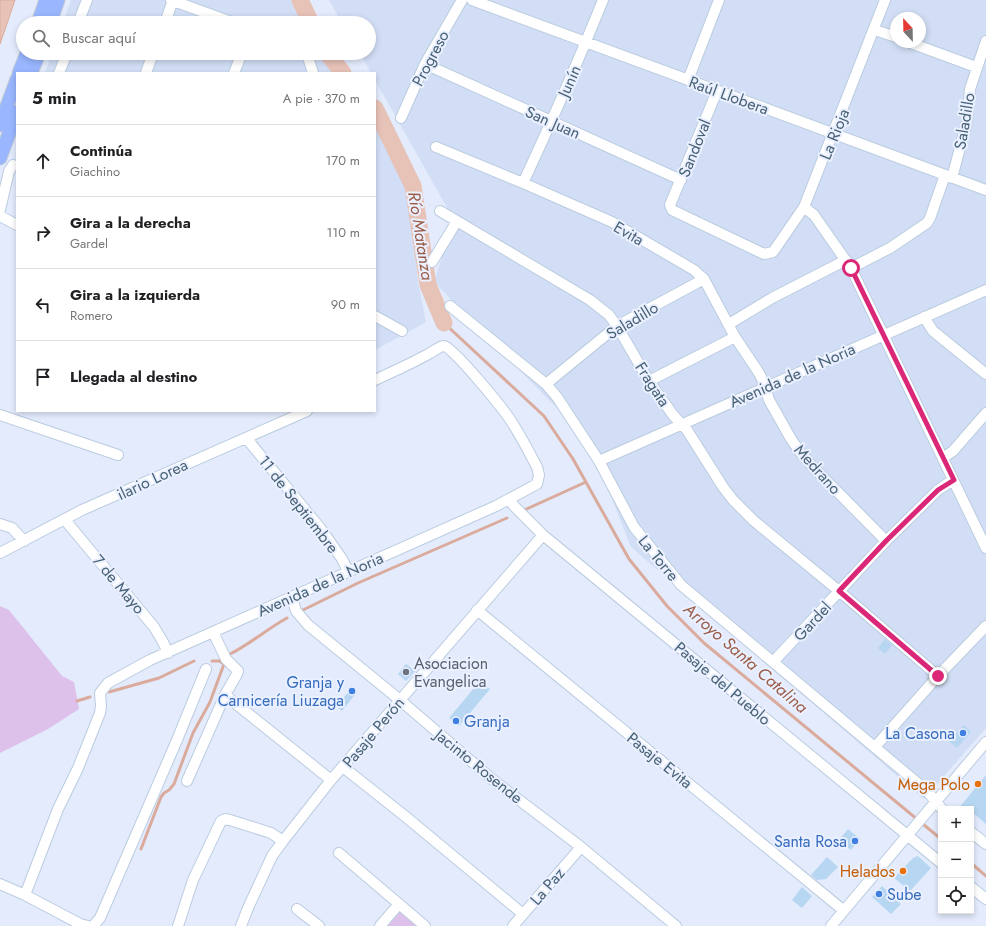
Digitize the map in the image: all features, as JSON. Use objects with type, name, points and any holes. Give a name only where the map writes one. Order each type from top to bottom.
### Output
[{"type":"main road","points":[[40,16],[46,0]]},
{"type":"main road","points":[[52,16],[58,0]]},
{"type":"main road","points":[[19,72],[24,60]]},
{"type":"main road","points":[[31,72],[36,60]]},
{"type":"main road","points":[[0,125],[16,82]]},
{"type":"main road","points":[[0,157],[16,115]]},
{"type":"street","points":[[81,16],[87,0]]},
{"type":"street","points":[[167,16],[172,0],[215,16]]},
{"type":"street","name":"Progreso","points":[[401,118],[425,64],[462,0]]},
{"type":"street","name":"Raúl Llobera","points":[[472,0],[986,190]]},
{"type":"street","name":"Junín","points":[[523,183],[552,121],[603,0]]},
{"type":"street","points":[[688,80],[720,0]]},
{"type":"street","name":"La Rioja","points":[[764,254],[773,252],[804,207],[886,0]]},
{"type":"street","points":[[875,30],[890,36]]},
{"type":"street","name":"Saladillo","points":[[729,324],[772,298],[848,264],[890,248],[927,223],[949,177],[967,121],[970,88],[986,41]]},
{"type":"street","points":[[924,48],[976,67]]},
{"type":"street","points":[[59,72],[64,60]]},
{"type":"street","points":[[146,72],[151,60]]},
{"type":"street","points":[[234,72],[239,60]]},
{"type":"street","points":[[309,60],[313,72]]},
{"type":"street","name":"San Juan","points":[[425,64],[681,180]]},
{"type":"street","name":"Sandoval","points":[[717,91],[670,205],[672,210],[764,254]]},
{"type":"street","name":"Evita","points":[[436,147],[612,222],[694,270],[704,279],[735,337],[759,373],[764,387]]},
{"type":"street","points":[[0,157],[15,166],[9,171],[0,210]]},
{"type":"street","points":[[804,207],[814,215],[848,264],[884,334],[986,548]]},
{"type":"street","name":"Fragata","points":[[440,212],[590,300],[609,315],[649,381],[673,415],[687,430],[723,487],[733,500],[754,521],[839,591],[938,676]]},
{"type":"street","points":[[0,216],[16,224]]},
{"type":"street","points":[[432,262],[457,221]]},
{"type":"street","name":"Saladillo","points":[[546,384],[617,326],[704,279]]},
{"type":"street","name":"Avenida de la Noria","points":[[598,461],[986,290]]},
{"type":"street","name":"La Torre","points":[[450,306],[546,384],[557,397],[598,461],[634,527],[681,585],[875,746],[927,791],[933,803],[938,806]]},
{"type":"street","points":[[376,317],[402,331]]},
{"type":"street","points":[[924,317],[933,331],[986,374]]},
{"type":"street","points":[[649,381],[735,337]]},
{"type":"street","name":"Avenida de la Noria","points":[[25,895],[58,809],[78,768],[100,713],[100,693],[104,687],[116,678],[150,660],[292,598],[348,571],[509,499],[537,484],[539,475],[538,467],[511,420],[457,355],[448,348],[444,346],[439,348],[419,360],[376,380]]},
{"type":"street","name":"Medrano","points":[[764,387],[769,400],[800,452],[815,470],[886,541]]},
{"type":"street","name":"ilario Lorea","points":[[0,553],[82,510],[151,481],[192,461],[246,439],[305,412]]},
{"type":"street","points":[[942,458],[953,451],[986,414]]},
{"type":"street","points":[[0,415],[118,455]]},
{"type":"street","name":"11 de Septiembre","points":[[246,439],[321,530],[342,559],[348,571]]},
{"type":"street","name":"Gardel","points":[[773,662],[886,541],[938,490],[954,480]]},
{"type":"street","name":"Pasaje del Pueblo","points":[[509,499],[543,535],[938,861]]},
{"type":"street","name":"7 de Mayo","points":[[65,520],[154,626],[168,653]]},
{"type":"street","points":[[0,524],[12,528],[24,541]]},
{"type":"street","name":"Pasaje Perón","points":[[241,926],[272,856],[283,840],[331,780],[543,535]]},
{"type":"street","name":"Jacinto Rosende","points":[[292,598],[296,611],[308,625],[400,700],[493,780],[581,847],[676,926]]},
{"type":"street","name":"Pasaje Evita","points":[[477,610],[843,910]]},
{"type":"street","points":[[875,746],[938,676],[986,626]]},
{"type":"street","points":[[187,781],[225,695],[238,671],[226,659],[213,632]]},
{"type":"street","points":[[93,926],[100,918],[206,669]]},
{"type":"street","points":[[225,695],[331,780]]},
{"type":"street","points":[[830,926],[986,742]]},
{"type":"street","points":[[343,767],[523,914]]},
{"type":"street","points":[[178,926],[194,880],[221,821],[225,819],[230,820],[272,833],[283,840]]},
{"type":"street","points":[[974,834],[986,844]]},
{"type":"street","name":"La Paz","points":[[513,926],[581,847]]},
{"type":"street","points":[[339,853],[425,926]]},
{"type":"street","points":[[0,884],[25,895],[80,924],[88,926]]},
{"type":"street","points":[[974,889],[986,899]]},
{"type":"street","points":[[380,926],[399,904]]},
{"type":"street","points":[[297,909],[319,926]]},
{"type":"shaded area","points":[[0,0],[15,0],[0,44]]},
{"type":"shaded area","points":[[71,0],[296,0],[303,16],[65,16]]},
{"type":"shaded area","points":[[329,0],[986,0],[986,728],[924,799],[631,547],[589,441],[434,282],[454,220],[376,82],[376,72],[370,72],[364,60],[376,60],[376,16],[338,16]]},
{"type":"shaded area","points":[[50,60],[327,60],[335,72],[45,72]]},
{"type":"shaded area","points":[[376,120],[379,123],[409,189],[418,282],[426,322],[376,349]]},
{"type":"shaded area","points":[[0,606],[9,610],[62,676],[74,682],[79,709],[48,729],[0,753]]},
{"type":"shaded area","points":[[401,911],[419,926],[386,926]]},
{"type":"building","points":[[885,639],[892,645],[885,654],[878,648]]},
{"type":"building","name":"Asociacion Evangelica","points":[[406,664],[415,671],[406,681],[398,674]]},
{"type":"building","points":[[480,681],[490,689],[459,726],[449,718]]},
{"type":"building","points":[[352,688],[357,692],[342,711],[336,706]]},
{"type":"building","points":[[964,725],[971,732],[957,748],[949,741]]},
{"type":"building","points":[[986,775],[986,824],[974,814],[974,806],[960,806]]},
{"type":"building","points":[[848,829],[860,839],[851,850],[839,840]]},
{"type":"building","points":[[918,856],[931,868],[910,891],[894,878],[913,858]]},
{"type":"building","points":[[827,857],[838,867],[826,879],[817,880],[811,875]]},
{"type":"building","points":[[882,886],[901,904],[891,914],[872,897]]},
{"type":"building","points":[[802,887],[812,896],[802,908],[792,900]]},
{"type":"waterway","name":"Río Matanza","points":[[300,0],[308,16]]},
{"type":"waterway","name":"Río Matanza","points":[[333,60],[342,72]]},
{"type":"waterway","name":"Río Matanza","points":[[376,110],[413,186],[428,285],[444,323]]},
{"type":"waterway","name":"Arroyo Santa Catalina","points":[[444,323],[544,416],[573,459],[629,559],[667,606],[704,643],[938,837]]},
{"type":"waterway","points":[[522,511],[586,482]]},
{"type":"waterway","points":[[301,611],[358,583],[507,518]]},
{"type":"waterway","points":[[230,654],[245,646],[287,618]]},
{"type":"waterway","points":[[141,849],[161,797],[174,784],[193,733],[210,702],[224,664],[219,661],[222,659]]},
{"type":"waterway","points":[[109,692],[159,678],[194,661]]},
{"type":"waterway","points":[[212,661],[219,661]]},
{"type":"waterway","points":[[77,701],[90,697]]},
{"type":"waterway","name":"Arroyo Santa Catalina","points":[[974,866],[986,876]]},
{"type":"place","name":"Asociacion Evangelica","points":[[406,672]]},
{"type":"place","name":"Granja y Carnicería Liuzaga","points":[[352,691]]},
{"type":"place","name":"Granja","points":[[456,721]]},
{"type":"place","name":"La Casona","points":[[963,733]]},
{"type":"place","name":"Mega Polo","points":[[978,784]]},
{"type":"place","name":"Santa Rosa","points":[[855,841]]},
{"type":"place","name":"Helados","points":[[903,871]]},
{"type":"place","name":"Sube","points":[[879,894]]},
{"type":"route","points":[[851,268],[954,480],[938,490],[886,541],[839,591],[938,676]]}]
